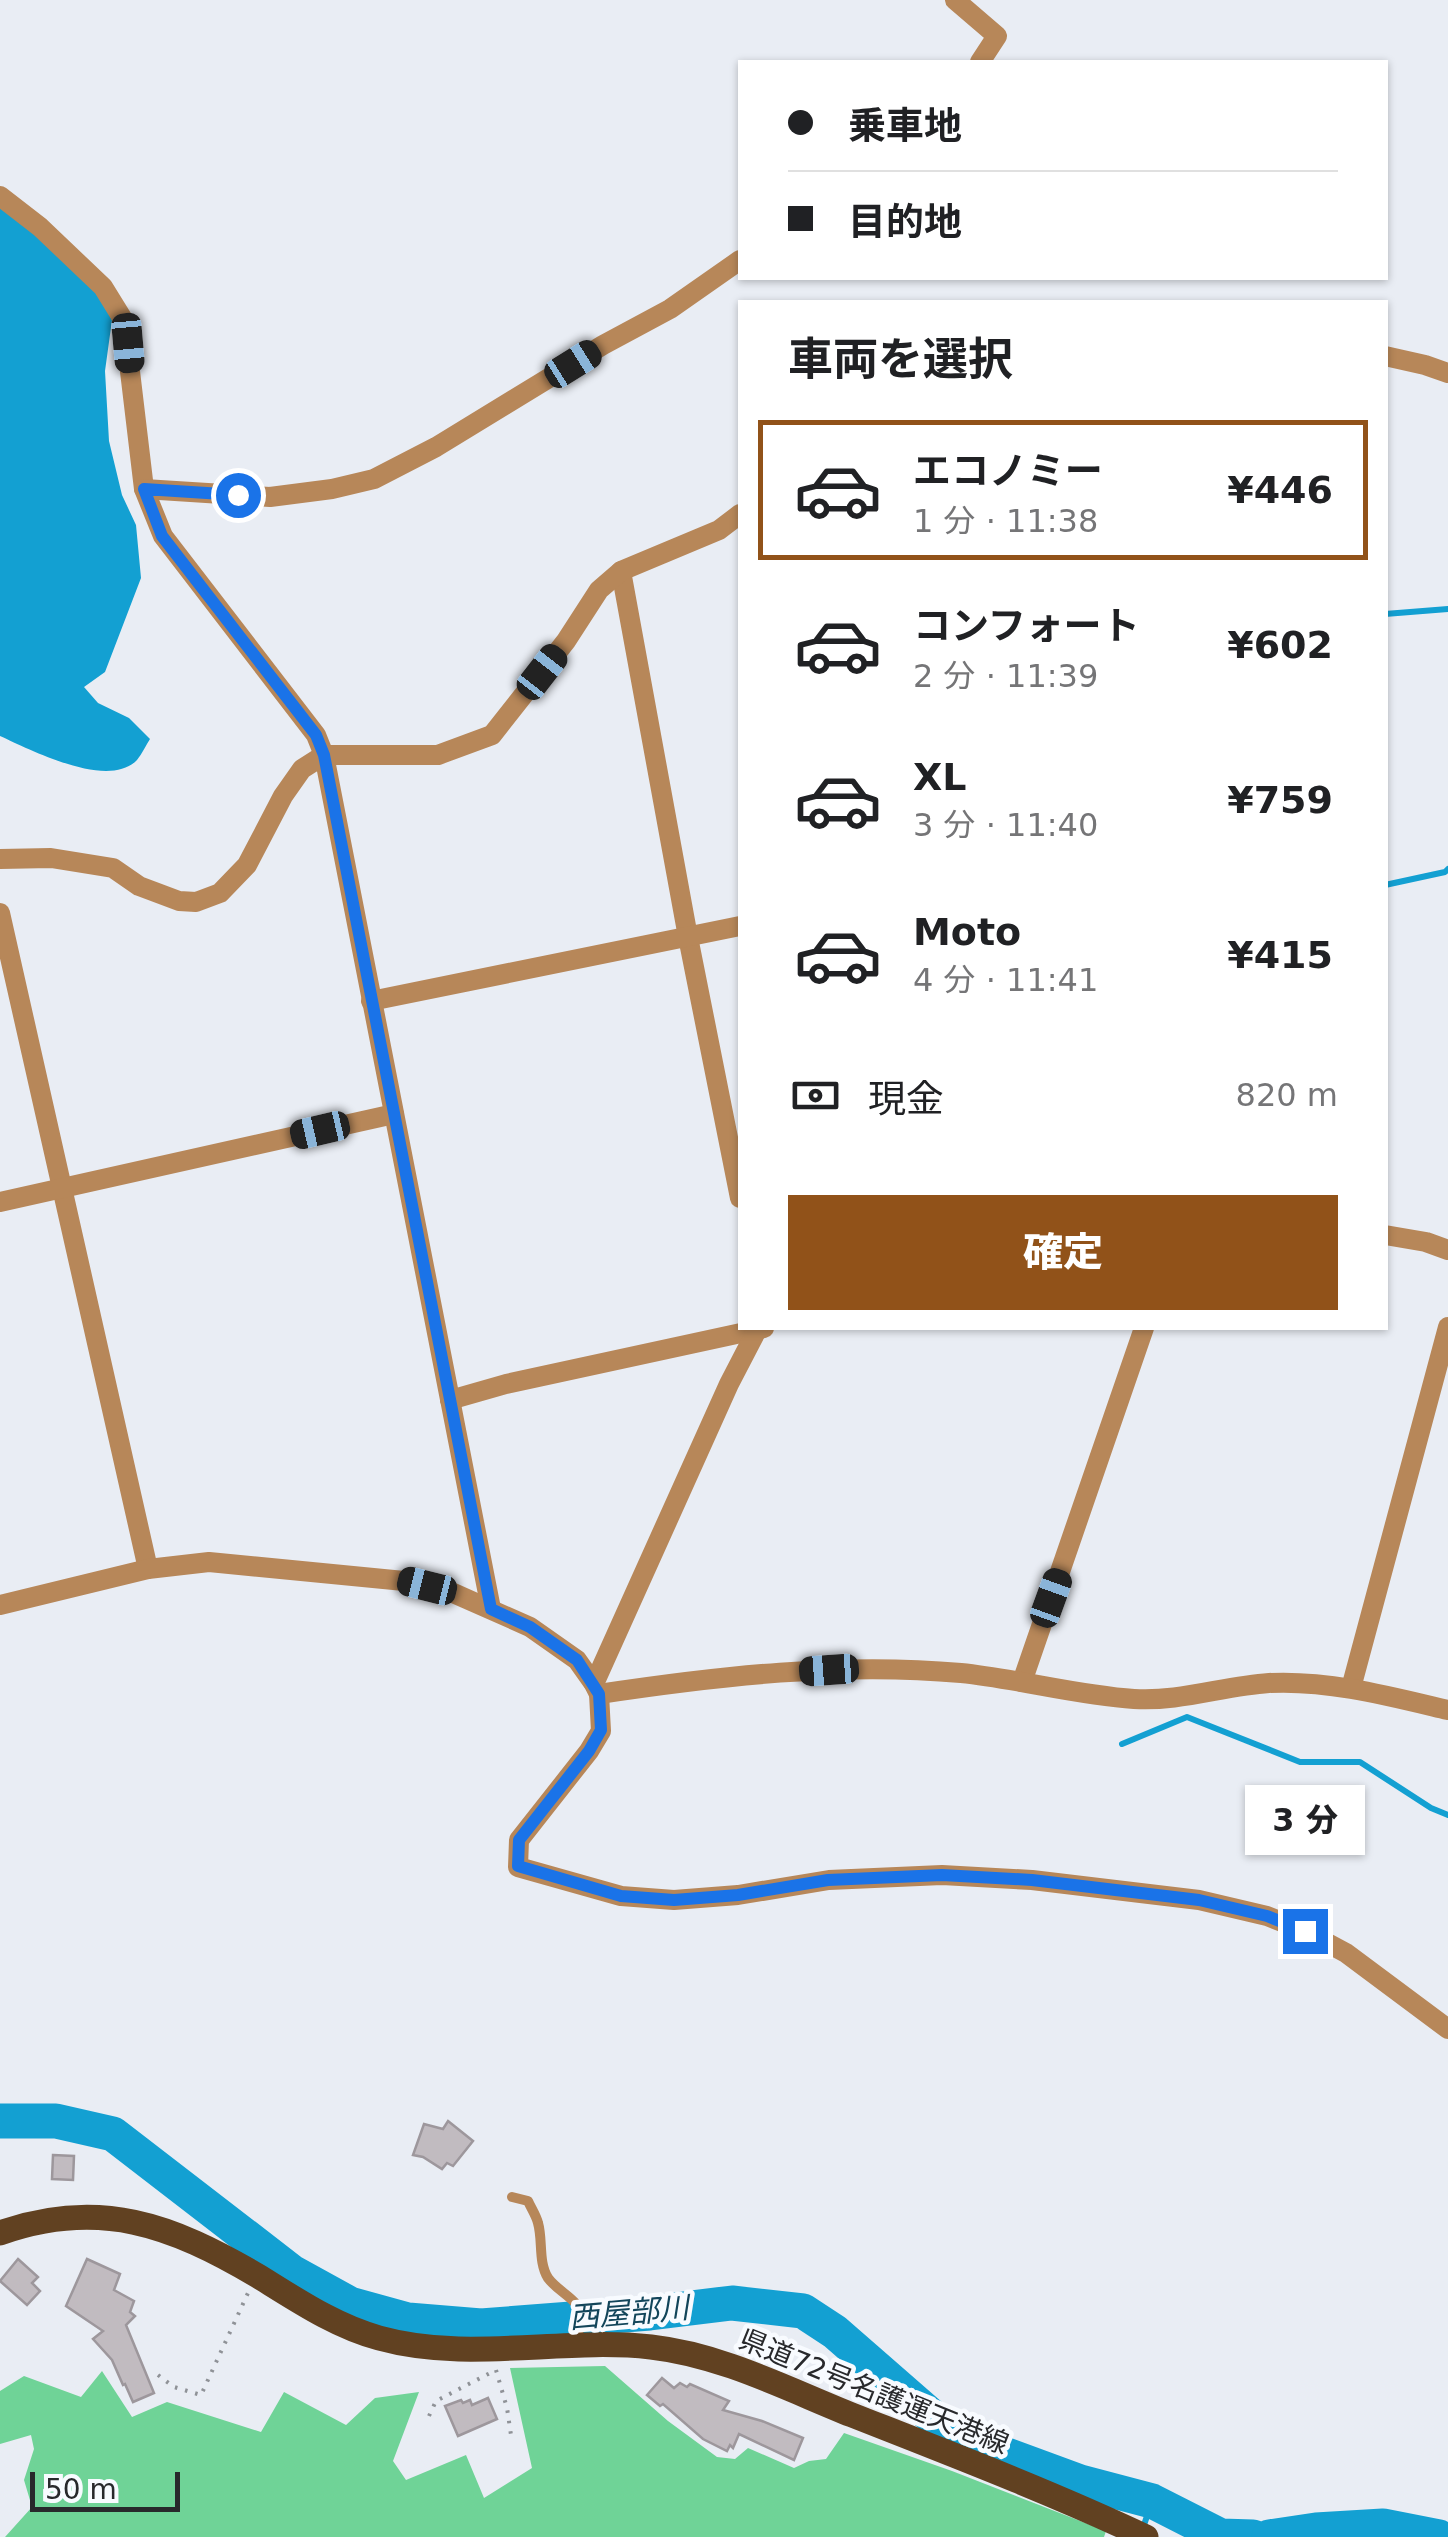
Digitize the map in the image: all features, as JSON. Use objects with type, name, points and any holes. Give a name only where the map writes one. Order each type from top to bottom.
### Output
[{"type":"main road","name":"県道72号名護運天港線","points":[[0,2234],[36,2222],[81,2216],[165,2230],[212,2251],[352,2329],[382,2340],[459,2350],[496,2360],[579,2340],[652,2347],[713,2359],[1129,2532]]},
{"type":"street","points":[[955,0],[997,36],[981,60]]},
{"type":"street","points":[[0,196],[40,227],[103,287],[124,321],[144,489],[162,536],[316,735],[324,755],[491,1609]]},
{"type":"street","points":[[144,489],[270,497],[332,489],[374,478],[436,447],[602,345],[670,309],[738,261]]},
{"type":"street","points":[[1388,357],[1448,373]]},
{"type":"street","points":[[0,859],[51,858],[112,868],[140,886],[179,901],[196,902],[220,893],[247,865],[283,796],[302,769],[324,755],[438,756],[492,735],[566,641],[599,590],[622,571],[720,530],[738,516]]},
{"type":"street","points":[[622,571],[738,1188]]},
{"type":"street","points":[[0,913],[148,1569]]},
{"type":"street","points":[[371,1001],[738,926]]},
{"type":"street","points":[[0,1202],[394,1114]]},
{"type":"street","points":[[1388,1236],[1448,1250]]},
{"type":"street","points":[[1352,1688],[1448,1327]]},
{"type":"street","points":[[450,1400],[751,1330]]},
{"type":"street","points":[[597,1689],[730,1384],[759,1330]]},
{"type":"street","points":[[1022,1682],[1143,1330]]},
{"type":"street","points":[[0,1605],[148,1569],[209,1562],[404,1580],[450,1592],[530,1627],[577,1660],[597,1689],[601,1730],[519,1840],[518,1866],[621,1896],[674,1900],[738,1895],[828,1880],[942,1875],[1032,1880],[1199,1900],[1267,1916],[1305,1931],[1346,1954],[1448,2029]]},
{"type":"street","points":[[597,1689],[868,1668],[963,1674],[1134,1699],[1170,1698],[1270,1683],[1352,1688],[1448,1710]]},
{"type":"lane","points":[[512,2198],[528,2201],[538,2223],[543,2267],[577,2305],[579,2340]]},
{"type":"path","points":[[158,2375],[174,2387],[202,2395],[257,2276]]},
{"type":"path","points":[[429,2416],[436,2400],[496,2360],[512,2435]]},
{"type":"green space","points":[[605,2366],[717,2457],[735,2459],[748,2448],[794,2468],[826,2459],[844,2433],[1106,2531],[1104,2537],[5,2537],[32,2507],[24,2480],[34,2449],[31,2435],[0,2444],[0,2391],[24,2376],[81,2397],[102,2371],[132,2417],[167,2402],[261,2432],[284,2392],[346,2425],[375,2398],[419,2392],[393,2461],[406,2480],[466,2455],[484,2498],[532,2468],[510,2368]]},
{"type":"water","points":[[0,200],[100,295],[112,320],[105,371],[109,441],[122,495],[136,525],[141,578],[105,672],[84,687],[98,703],[129,718],[150,739],[137,760],[124,768],[108,771],[69,764],[0,736]]},
{"type":"building","points":[[448,2121],[473,2141],[453,2166],[447,2163],[442,2169],[413,2155],[424,2124],[443,2129]]},
{"type":"building","points":[[53,2155],[74,2156],[73,2180],[52,2179]]},
{"type":"building","points":[[18,2259],[38,2277],[32,2283],[40,2291],[27,2305],[0,2281]]},
{"type":"building","points":[[87,2259],[120,2274],[114,2290],[134,2301],[130,2312],[135,2316],[126,2325],[154,2393],[133,2402],[112,2360],[93,2339],[103,2331],[66,2306]]},
{"type":"building","points":[[662,2378],[674,2388],[680,2383],[687,2387],[690,2384],[729,2401],[723,2410],[803,2438],[794,2460],[739,2434],[733,2448],[730,2445],[727,2451],[703,2439],[647,2395]]},
{"type":"building","points":[[488,2398],[497,2419],[458,2436],[445,2406],[461,2400],[470,2400],[472,2405]]},
{"type":"waterway","points":[[1388,614],[1448,609]]},
{"type":"waterway","points":[[1388,884],[1448,869]]},
{"type":"waterway","points":[[1122,1744],[1187,1717],[1300,1762],[1360,1762],[1448,1815]]},
{"type":"waterway","name":"西屋部川","points":[[0,2121],[56,2121],[113,2134],[292,2272],[350,2304],[408,2320],[481,2326],[732,2303],[803,2311],[835,2332],[945,2428],[1080,2482],[1152,2501],[1221,2536],[1253,2537]]},
{"type":"waterway","points":[[1142,2531],[1152,2501]]},
{"type":"waterway","name":"西屋部川","points":[[1269,2537],[1383,2526],[1439,2537]]},
{"type":"route","points":[[238,495],[144,489],[162,536],[316,735],[324,755],[491,1609],[530,1627],[577,1660],[599,1694],[601,1730],[519,1840],[518,1866],[621,1896],[674,1900],[738,1895],[828,1880],[942,1875],[1032,1880],[1199,1900],[1267,1916],[1305,1931]]}]
